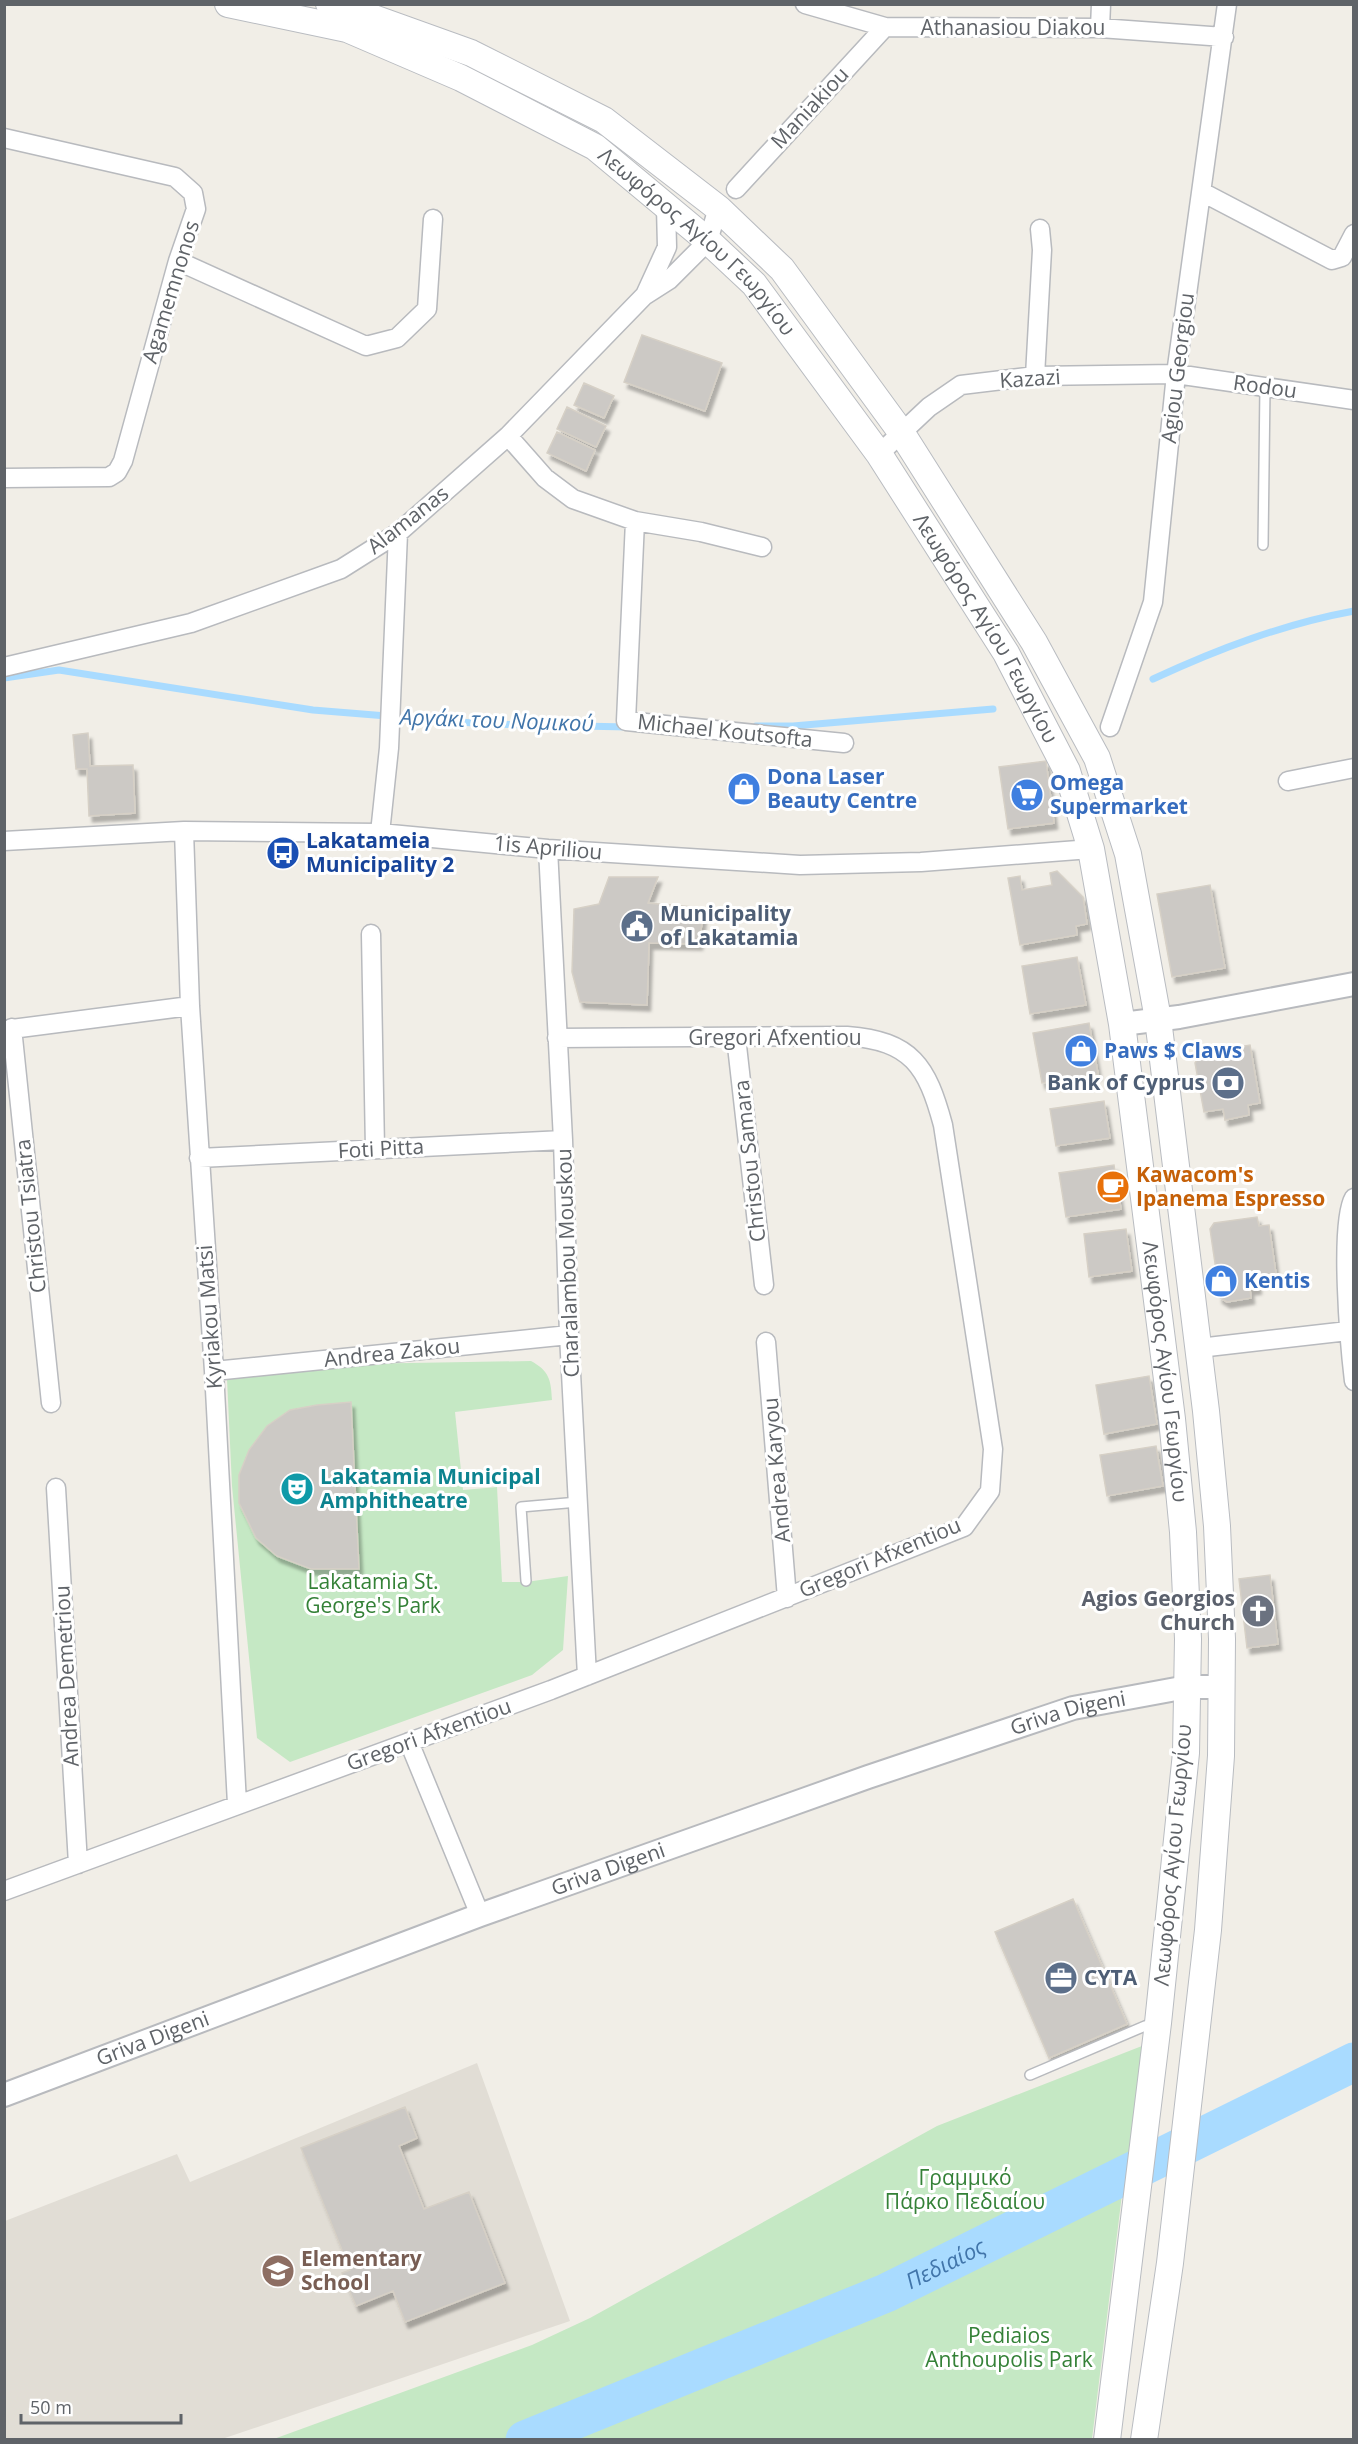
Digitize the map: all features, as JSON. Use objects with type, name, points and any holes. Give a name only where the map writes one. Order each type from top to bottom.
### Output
[{"type":"main road","name":"Λεωφόρος Αγίου Γεωργίου","points":[[228,4],[347,29],[461,78],[595,147],[708,241],[754,284],[879,454],[1006,654],[1067,771],[1090,849],[1122,1024],[1172,1419],[1183,1532],[1188,1639],[1186,1753],[1158,2023],[1107,2439]]},
{"type":"main road","name":"Λεωφόρος Αγίου Γεωργίου","points":[[329,4],[471,53],[604,120],[718,208],[782,269],[901,432],[1034,642],[1097,758],[1128,854],[1158,1019],[1199,1348],[1217,1526],[1222,1687],[1221,1756],[1208,1930],[1170,2263],[1144,2439]]},
{"type":"street","name":"Athanasiou Diakou","points":[[806,4],[885,27],[1100,28],[1224,37]]},
{"type":"street","points":[[1100,28],[1101,4]]},
{"type":"street","name":"Agiou Georgiou","points":[[1110,727],[1153,602],[1176,374],[1227,4]]},
{"type":"street","name":"Maniakiou","points":[[736,189],[885,27]]},
{"type":"street","name":"Agamemnonos","points":[[4,138],[175,177],[193,193],[196,208],[178,261],[123,461],[117,472],[109,477],[4,478]]},
{"type":"street","points":[[1202,192],[1332,260],[1342,257],[1353,234]]},
{"type":"street","name":"Alamanas","points":[[644,296],[667,247],[666,207]]},
{"type":"street","points":[[708,241],[718,208]]},
{"type":"street","points":[[178,261],[366,346],[397,338],[426,309],[433,219]]},
{"type":"street","points":[[1035,376],[1042,250],[1040,229]]},
{"type":"street","name":"Alamanas","points":[[4,667],[191,623],[341,569],[398,533],[508,436],[644,296],[669,280],[708,241]]},
{"type":"street","name":"Kazazi","points":[[879,454],[928,407],[961,385],[1035,376],[1176,374]]},
{"type":"street","name":"Rodou","points":[[1176,374],[1353,400]]},
{"type":"street","points":[[508,436],[545,478],[573,500],[635,521],[701,532],[762,547]]},
{"type":"street","name":"Michael Koutsofta","points":[[635,521],[626,721],[844,742]]},
{"type":"street","points":[[380,832],[389,748],[398,533]]},
{"type":"street","points":[[1288,781],[1353,768]]},
{"type":"street","name":"1is Apriliou","points":[[4,841],[184,831],[380,832],[549,849],[800,865],[921,862],[1090,849]]},
{"type":"street","name":"Kyriakou Matsi","points":[[184,831],[190,1006],[214,1371],[237,1804]]},
{"type":"street","name":"Charalambou Mouskou","points":[[549,849],[563,1140],[569,1335],[587,1677]]},
{"type":"street","points":[[371,934],[375,1149]]},
{"type":"street","points":[[1122,1024],[1353,984]]},
{"type":"street","points":[[8,1029],[190,1006]]},
{"type":"street","name":"Christou Tsiatra","points":[[8,1029],[51,1403]]},
{"type":"street","name":"Gregori Afxentiou","points":[[4,1891],[587,1677],[964,1527],[990,1491],[993,1449],[943,1125],[934,1093],[920,1067],[904,1051],[874,1038],[847,1036],[557,1038]]},
{"type":"street","name":"Christou Samara","points":[[736,1037],[764,1285]]},
{"type":"street","name":"Foti Pitta","points":[[199,1158],[563,1140]]},
{"type":"street","points":[[1353,1198],[1347,1228],[1348,1331],[1353,1381]]},
{"type":"street","points":[[1199,1348],[1348,1331]]},
{"type":"street","name":"Andrea Zakou","points":[[214,1371],[569,1335]]},
{"type":"street","name":"Andrea Karyou","points":[[766,1342],[787,1598]]},
{"type":"street","name":"Andrea Demetriou","points":[[56,1488],[78,1864]]},
{"type":"street","name":"Griva Digeni","points":[[4,2095],[480,1915],[868,1777],[1073,1708],[1187,1687],[1222,1687]]},
{"type":"street","points":[[409,1742],[480,1915]]},
{"type":"lane","points":[[1263,545],[1265,387]]},
{"type":"lane","points":[[526,1581],[521,1508],[578,1502]]},
{"type":"lane","points":[[1030,2075],[1145,2026],[1158,2023]]},
{"type":"shaded area","name":"Elementary School","points":[[477,2063],[570,2321],[222,2439],[5,2440],[5,2221],[177,2154],[190,2182]]},
{"type":"green space","name":"Lakatamia St. George's Park","points":[[531,1361],[542,1368],[548,1376],[552,1400],[455,1412],[463,1490],[497,1487],[502,1582],[526,1582],[568,1576],[563,1650],[532,1675],[290,1762],[257,1738],[232,1486],[227,1379],[353,1364]]},
{"type":"green space","name":"Γραμμικό Πάρκο Πεδιαίου","points":[[1147,2044],[1123,2186],[1092,2439],[271,2440],[532,2345],[590,2318],[937,2126]]},
{"type":"building","points":[[642,335],[722,363],[705,411],[624,382]]},
{"type":"building","points":[[584,383],[614,396],[604,418],[574,405]]},
{"type":"building","points":[[567,407],[606,426],[596,447],[557,429]]},
{"type":"building","points":[[557,432],[595,450],[586,471],[547,453]]},
{"type":"building","points":[[88,733],[90,766],[133,765],[135,813],[89,816],[87,769],[76,769],[73,735]]},
{"type":"building","name":"Omega Supermarket","points":[[1046,761],[1054,823],[1008,829],[999,767]]},
{"type":"building","points":[[1057,871],[1083,897],[1087,924],[1076,926],[1077,935],[1020,945],[1008,878],[1020,876],[1022,890],[1052,885],[1050,873]]},
{"type":"building","name":"Municipality of Lakatamia","points":[[609,877],[658,877],[648,903],[704,908],[699,944],[649,943],[647,1005],[580,1002],[572,972],[574,909],[599,904]]},
{"type":"building","points":[[1210,885],[1225,968],[1172,977],[1157,894]]},
{"type":"building","points":[[1077,957],[1086,1005],[1030,1014],[1022,966]]},
{"type":"building","points":[[1089,1023],[1098,1074],[1042,1083],[1033,1033]]},
{"type":"building","name":"Bank of Cyprus","points":[[1250,1045],[1260,1103],[1248,1105],[1249,1115],[1225,1120],[1223,1109],[1204,1112],[1195,1063],[1202,1053]]},
{"type":"building","points":[[1104,1101],[1110,1138],[1056,1146],[1050,1109]]},
{"type":"building","points":[[1114,1165],[1121,1209],[1066,1217],[1059,1173]]},
{"type":"building","points":[[1257,1217],[1259,1226],[1269,1225],[1276,1274],[1256,1277],[1258,1288],[1250,1289],[1251,1298],[1227,1302],[1219,1297],[1219,1288],[1209,1281],[1216,1270],[1210,1229],[1214,1223]]},
{"type":"building","points":[[1126,1229],[1132,1271],[1089,1277],[1084,1234]]},
{"type":"building","points":[[1149,1376],[1157,1424],[1104,1434],[1096,1385]]},
{"type":"building","name":"Lakatamia Municipal Amphitheatre","points":[[351,1402],[359,1569],[311,1569],[277,1556],[256,1538],[239,1503],[239,1475],[249,1450],[267,1426],[290,1410]]},
{"type":"building","points":[[1156,1446],[1163,1486],[1107,1496],[1100,1455]]},
{"type":"building","name":"Agios Georgios Church","points":[[1270,1575],[1278,1644],[1247,1648],[1239,1579]]},
{"type":"building","name":"CYTA","points":[[1073,1899],[1127,2024],[1049,2058],[995,1932]]},
{"type":"building","points":[[405,2107],[417,2138],[399,2146],[424,2209],[469,2192],[505,2283],[405,2322],[393,2291],[356,2306],[342,2273],[350,2270],[301,2148]]},
{"type":"waterway","name":"Αργάκι του Νομικού","points":[[1153,679],[1276,630],[1354,611]]},
{"type":"waterway","name":"Αργάκι του Νομικού","points":[[4,678],[59,670],[313,710],[485,724],[628,727]]},
{"type":"waterway","name":"Αργάκι του Νομικού","points":[[756,726],[793,726],[993,709]]},
{"type":"waterway","name":"Πεδιαίος","points":[[525,2440],[886,2293],[1354,2062]]},
{"type":"place","name":"Dona Laser Beauty Centre","points":[[744,789]]},
{"type":"place","name":"Omega Supermarket","points":[[1027,795]]},
{"type":"place","name":"Lakatameia Municipality 2","points":[[283,853]]},
{"type":"place","name":"Municipality of Lakatamia","points":[[637,926]]},
{"type":"place","name":"Paws $ Claws","points":[[1081,1051]]},
{"type":"place","name":"Bank of Cyprus","points":[[1228,1083]]},
{"type":"place","name":"Kawacom's Ipanema Espresso","points":[[1113,1187]]},
{"type":"place","name":"Kentis","points":[[1221,1281]]},
{"type":"place","name":"Lakatamia Municipal Amphitheatre","points":[[297,1489]]},
{"type":"place","name":"Agios Georgios Church","points":[[1258,1611]]},
{"type":"place","name":"CYTA","points":[[1061,1978]]},
{"type":"place","name":"Elementary School","points":[[278,2271]]},
{"type":"park label","name":"Pediaios Anthoupolis Park","points":[[1009,2348]]}]
